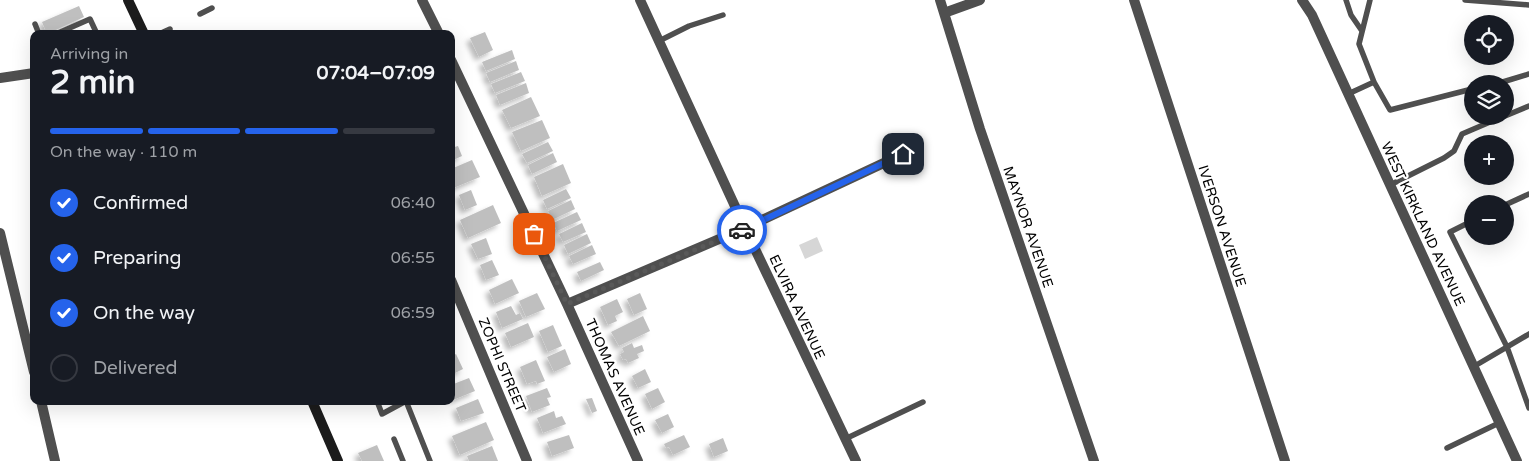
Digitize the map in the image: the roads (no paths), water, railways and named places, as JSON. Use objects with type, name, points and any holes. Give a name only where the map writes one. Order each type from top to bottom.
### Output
[{"type":"main road","points":[[128,0],[142,30]]},
{"type":"main road","points":[[314,405],[338,461]]},
{"type":"street","points":[[422,0],[436,30]]},
{"type":"street","name":"ELVIRA AVENUE","points":[[640,0],[744,228],[856,461]]},
{"type":"street","name":"MAYNOR AVENUE","points":[[940,0],[980,129],[1094,461]]},
{"type":"street","points":[[944,12],[980,0]]},
{"type":"street","name":"IVERSON AVENUE","points":[[1134,0],[1284,461]]},
{"type":"street","name":"WEST KIRKLAND AVENUE","points":[[1302,0],[1312,16],[1516,461]]},
{"type":"street","name":"THOMAS AVENUE","points":[[455,68],[567,304],[638,461]]},
{"type":"street","points":[[0,78],[30,74]]},
{"type":"street","points":[[567,304],[744,228],[903,154]]},
{"type":"street","points":[[0,233],[30,356]]},
{"type":"street","name":"ZOPHI STREET","points":[[455,290],[527,461]]},
{"type":"street","points":[[42,405],[55,461]]},
{"type":"lane","points":[[1346,0],[1351,15],[1362,31]]},
{"type":"lane","points":[[1370,0],[1359,44],[1374,82],[1390,110],[1464,92]]},
{"type":"lane","points":[[1466,0],[1529,5]]},
{"type":"lane","points":[[200,14],[212,8]]},
{"type":"lane","points":[[659,41],[690,26],[723,15]]},
{"type":"lane","points":[[65,30],[90,19],[96,30]]},
{"type":"lane","points":[[35,24],[37,30]]},
{"type":"lane","points":[[1514,79],[1529,74]]},
{"type":"lane","points":[[1348,94],[1374,82]]},
{"type":"lane","points":[[1514,112],[1529,106]]},
{"type":"lane","points":[[1390,185],[1444,158],[1454,151],[1462,134],[1484,125]]},
{"type":"lane","points":[[1514,201],[1529,194]]},
{"type":"lane","points":[[1464,225],[1450,232],[1507,347],[1529,408]]},
{"type":"lane","points":[[1473,367],[1529,334]]},
{"type":"lane","points":[[845,440],[923,402]]},
{"type":"lane","points":[[379,405],[382,414],[399,405]]},
{"type":"lane","points":[[408,405],[430,461]]},
{"type":"lane","points":[[1447,448],[1499,423]]},
{"type":"lane","points":[[394,439],[403,461]]}]
